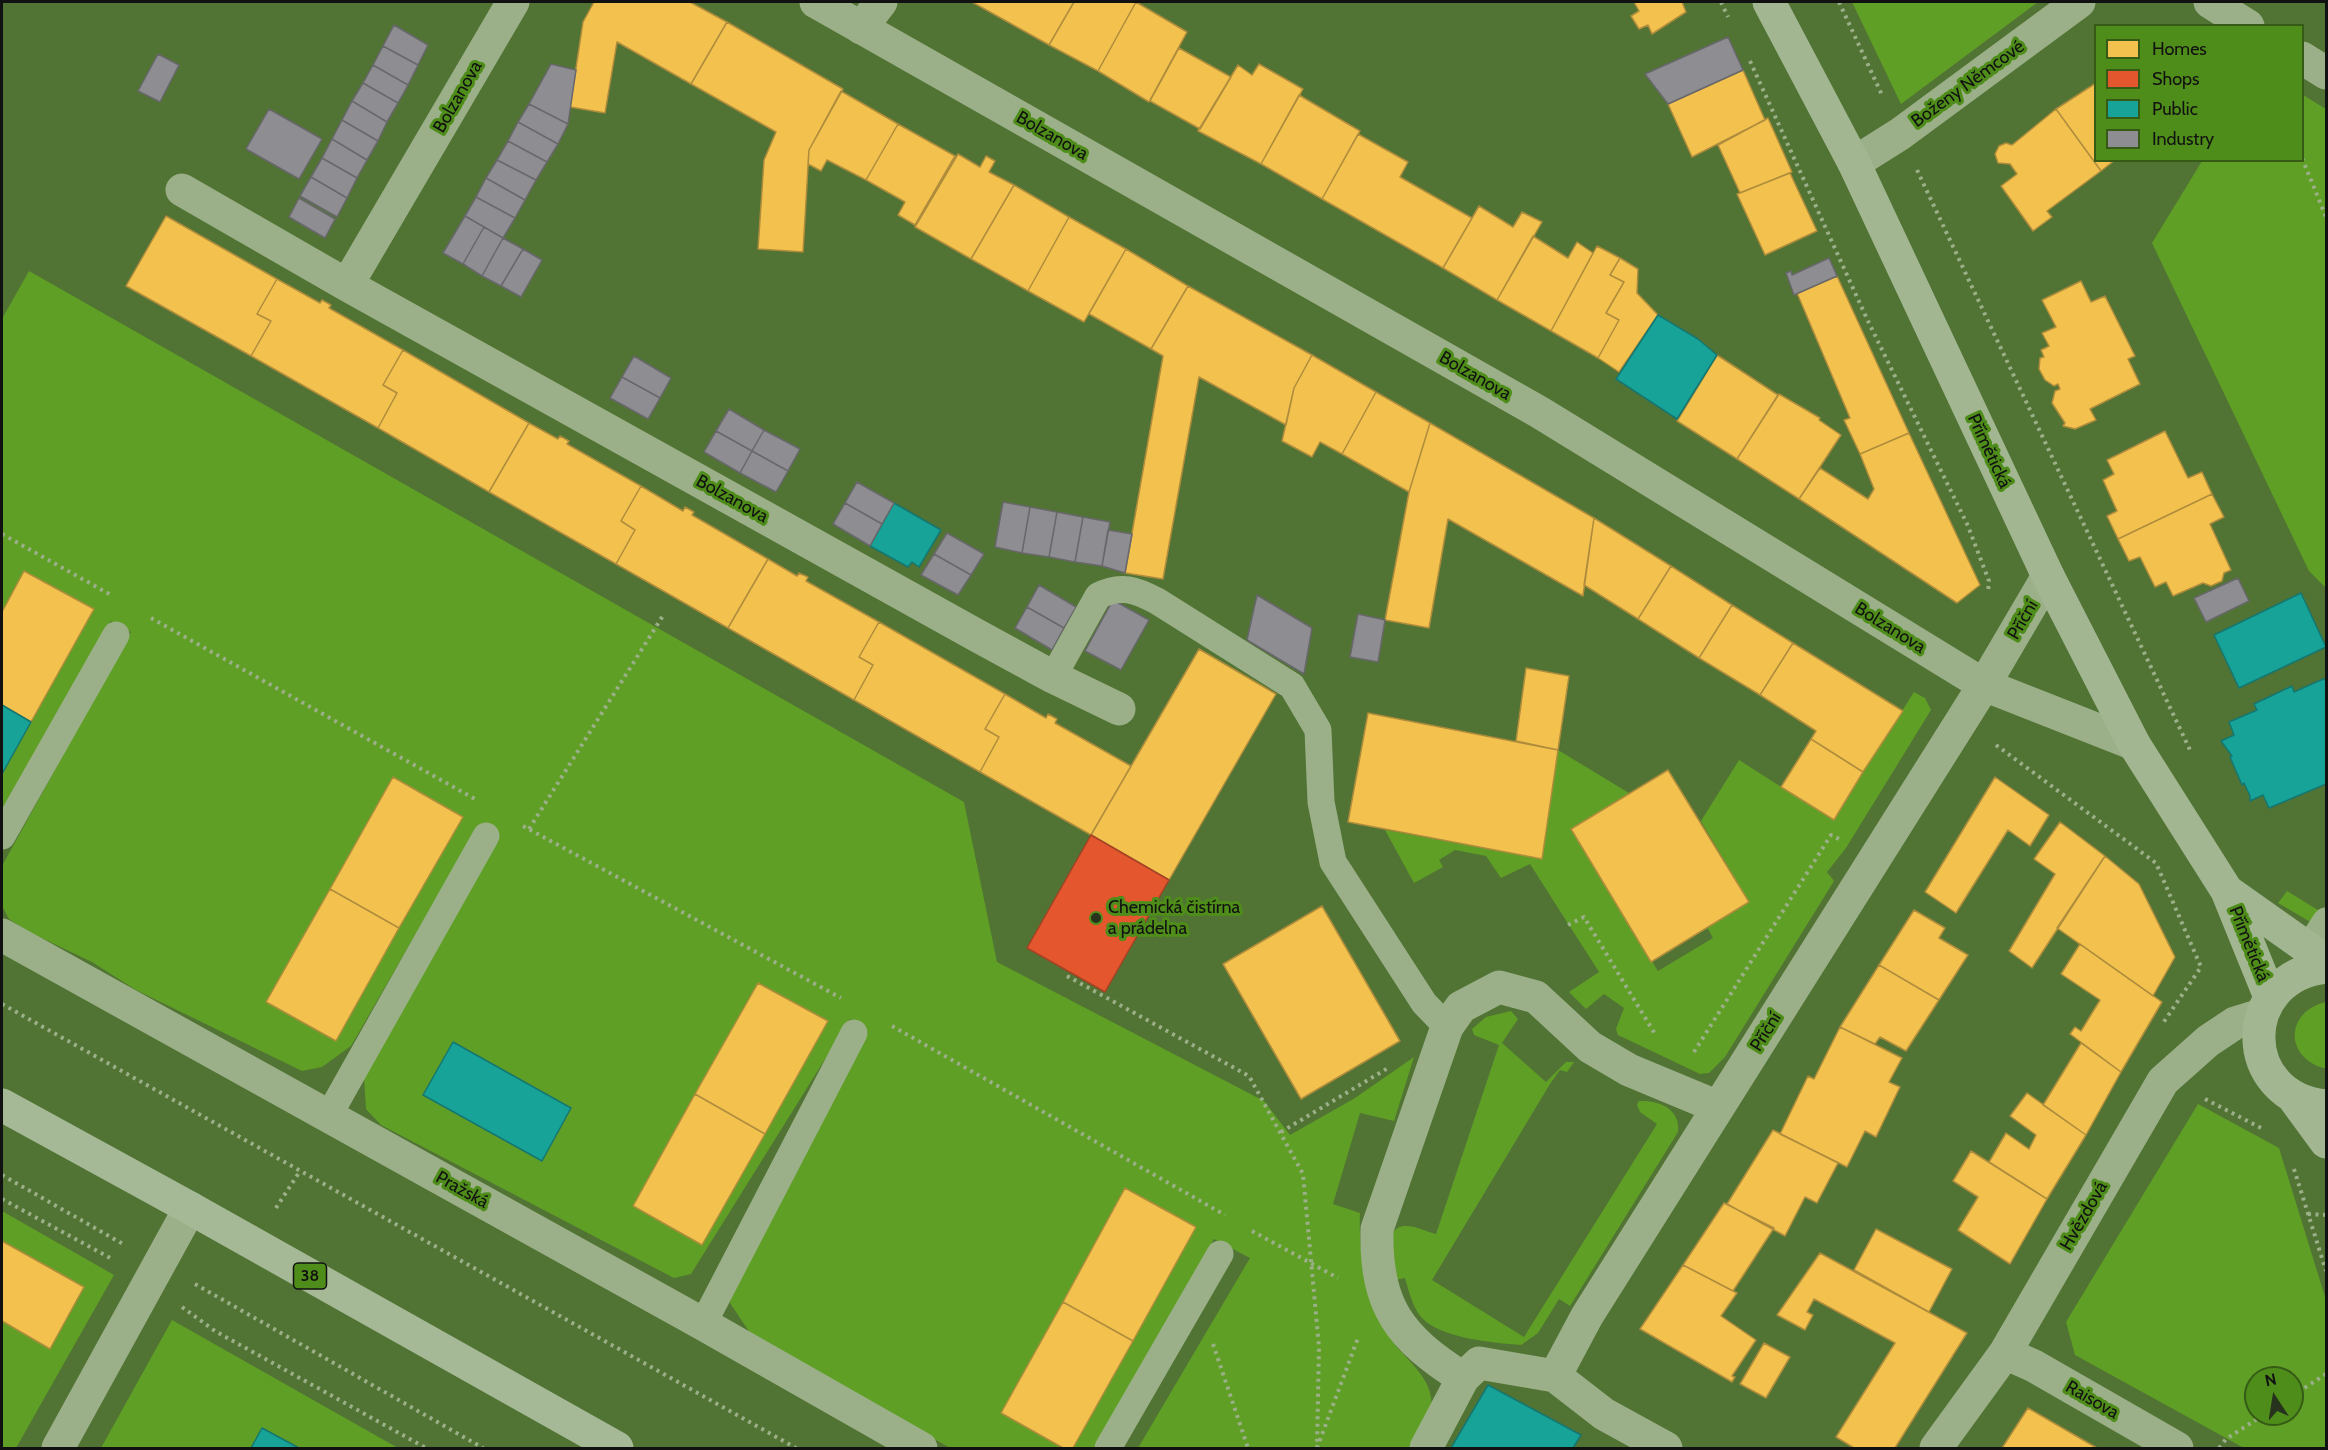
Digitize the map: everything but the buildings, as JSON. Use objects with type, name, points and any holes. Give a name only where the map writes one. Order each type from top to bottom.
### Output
[{"type":"main road","name":"Přímětická","points":[[1769,2],[1854,163],[2048,576],[2134,744],[2227,891],[2265,1006]]},
{"type":"main road","name":"Přímětická","points":[[2227,891],[2321,959]]},
{"type":"main road","points":[[2321,959],[2309,969],[2287,980],[2265,1006],[2258,1042],[2264,1064],[2276,1083],[2293,1097],[2326,1142]]},
{"type":"main road","points":[[2293,1097],[2312,1105],[2326,1106]]},
{"type":"main road","name":"38","points":[[2,1106],[190,1208],[617,1449]]},
{"type":"street","name":"Bolzanova","points":[[347,285],[513,2]]},
{"type":"street","name":"Bolzanova","points":[[816,2],[1539,412],[1984,686],[2134,744]]},
{"type":"street","points":[[861,28],[881,2]]},
{"type":"street","name":"Boženy Němcové","points":[[1854,163],[1900,134],[2079,2]]},
{"type":"street","points":[[2210,2],[2245,24]]},
{"type":"street","points":[[2304,59],[2326,73]]},
{"type":"street","name":"Bolzanova","points":[[182,190],[347,285],[1053,677],[1119,709]]},
{"type":"street","name":"Příční","points":[[1555,1376],[1587,1316],[1984,686],[2048,576]]},
{"type":"street","name":"Pražská","points":[[2,935],[703,1324],[921,1449]]},
{"type":"street","points":[[1463,1378],[1425,1354],[1404,1334],[1393,1315],[1376,1254],[1377,1229],[1444,1038],[1461,1007],[1499,987],[1536,997],[1590,1047],[1629,1070],[1718,1107]]},
{"type":"street","name":"Hvězdová","points":[[1936,1449],[2005,1353],[2163,1082],[2208,1041],[2265,1006]]},
{"type":"street","points":[[58,1449],[190,1208]]},
{"type":"street","name":"Raisova","points":[[2005,1353],[2034,1366],[2177,1449]]},
{"type":"street","points":[[1426,1449],[1463,1378],[1479,1363],[1555,1376],[1604,1414],[1666,1449]]},
{"type":"lane","points":[[1053,677],[1098,596],[1123,588],[1140,592],[1292,686],[1318,730],[1321,802],[1333,862],[1444,1038]]},
{"type":"lane","points":[[2,836],[116,635]]},
{"type":"lane","points":[[329,1116],[486,836]]},
{"type":"lane","points":[[2321,959],[2326,921]]},
{"type":"lane","points":[[703,1324],[854,1033]]},
{"type":"lane","points":[[1108,1449],[1220,1254]]},
{"type":"path","points":[[1720,2],[1731,23]]},
{"type":"path","points":[[1839,2],[2194,758]]},
{"type":"path","points":[[1747,54],[1867,319],[1968,526],[1989,581],[1988,598]]},
{"type":"path","points":[[2304,162],[2326,217]]},
{"type":"path","points":[[2,534],[120,601]]},
{"type":"path","points":[[141,612],[478,801]]},
{"type":"path","points":[[529,829],[664,614]]},
{"type":"path","points":[[1988,746],[1993,742],[2156,863],[2201,967],[2160,1026]]},
{"type":"path","points":[[519,823],[847,1001]]},
{"type":"path","points":[[1691,1057],[1831,835]]},
{"type":"path","points":[[1568,925],[1584,917],[1658,1039]]},
{"type":"path","points":[[1752,961],[1761,965]]},
{"type":"path","points":[[1067,976],[1249,1076],[1304,1174],[1319,1347],[1317,1449]]},
{"type":"path","points":[[2,1004],[796,1449]]},
{"type":"path","points":[[888,1024],[1235,1221]]},
{"type":"path","points":[[1281,1132],[1418,1049],[1444,1038]]},
{"type":"path","points":[[2163,1082],[2190,1091],[2274,1134]]},
{"type":"path","points":[[2291,1161],[2326,1271]]},
{"type":"path","points":[[2,1175],[155,1272],[215,1331],[426,1449]]},
{"type":"path","points":[[2,1199],[155,1272],[483,1449]]},
{"type":"path","points":[[2308,1214],[2326,1215]]},
{"type":"path","points":[[1245,1227],[1341,1280]]},
{"type":"path","points":[[1317,1449],[1361,1328]]},
{"type":"path","points":[[1213,1342],[1248,1449]]},
{"type":"path","points":[[2304,1388],[2326,1374]]},
{"type":"path","points":[[2218,1449],[2226,1439],[2246,1426]]},
{"type":"green space","points":[[1852,2],[2038,2],[1901,104]]},
{"type":"green space","points":[[2304,96],[2326,109],[2326,588],[2309,571],[2152,243],[2201,162],[2304,162]]},
{"type":"green space","points":[[29,271],[964,802],[997,962],[1264,1101],[1290,1135],[1355,1098],[1414,1057],[1394,1121],[1360,1113],[1333,1204],[1360,1213],[1362,1259],[1374,1305],[1387,1333],[1424,1379],[1431,1397],[1426,1423],[1413,1448],[1138,1448],[1250,1258],[1214,1239],[1094,1448],[950,1448],[750,1333],[730,1303],[735,1272],[868,1032],[850,1019],[691,1274],[674,1278],[381,1125],[366,1109],[364,1077],[499,837],[478,826],[351,1046],[322,1067],[302,1071],[136,990],[92,962],[29,932],[9,919],[2,906],[2,866],[131,632],[111,621],[2,819],[2,319]]},
{"type":"green space","points":[[1914,692],[1925,698],[1931,710],[1846,848],[1827,872],[1834,881],[1725,1057],[1709,1073],[1700,1074],[1618,1035],[1616,1029],[1624,1008],[1604,994],[1586,1009],[1569,992],[1599,972],[1530,864],[1501,878],[1486,856],[1455,850],[1439,860],[1443,867],[1414,883],[1385,830],[1542,859],[1558,750],[1629,793],[1571,829],[1658,971],[1713,938],[1707,927],[1749,902],[1701,821],[1739,760],[1833,820]]},
{"type":"green space","points":[[2287,891],[2326,915],[2326,931],[2278,903]]},
{"type":"green space","points":[[2326,1002],[2326,1068],[2323,1068],[2310,1062],[2301,1054],[2296,1044],[2295,1034],[2297,1024],[2303,1014]]},
{"type":"green space","points":[[1511,1011],[1518,1019],[1502,1043],[1546,1082],[1566,1062],[1574,1062],[1567,1072],[1560,1070],[1550,1084],[1432,1280],[1524,1337],[1657,1124],[1640,1112],[1637,1105],[1639,1101],[1661,1104],[1672,1112],[1678,1124],[1678,1132],[1570,1306],[1559,1299],[1538,1333],[1521,1345],[1453,1335],[1429,1324],[1415,1308],[1405,1278],[1395,1280],[1390,1256],[1393,1232],[1399,1227],[1410,1226],[1436,1234],[1499,1045],[1474,1035],[1472,1029],[1486,1017]]},
{"type":"green space","points":[[2198,1104],[2279,1148],[2326,1300],[2326,1448],[2244,1448],[2075,1355],[2066,1322]]},
{"type":"green space","points":[[2,1211],[114,1275],[16,1448],[2,1448],[2,1321],[50,1348],[84,1287],[2,1241]]},
{"type":"green space","points":[[172,1320],[398,1448],[298,1448],[263,1428],[251,1448],[101,1448]]},
{"type":"place","name":"Chemická čistírna a prádelna","points":[[1096,918]]}]
